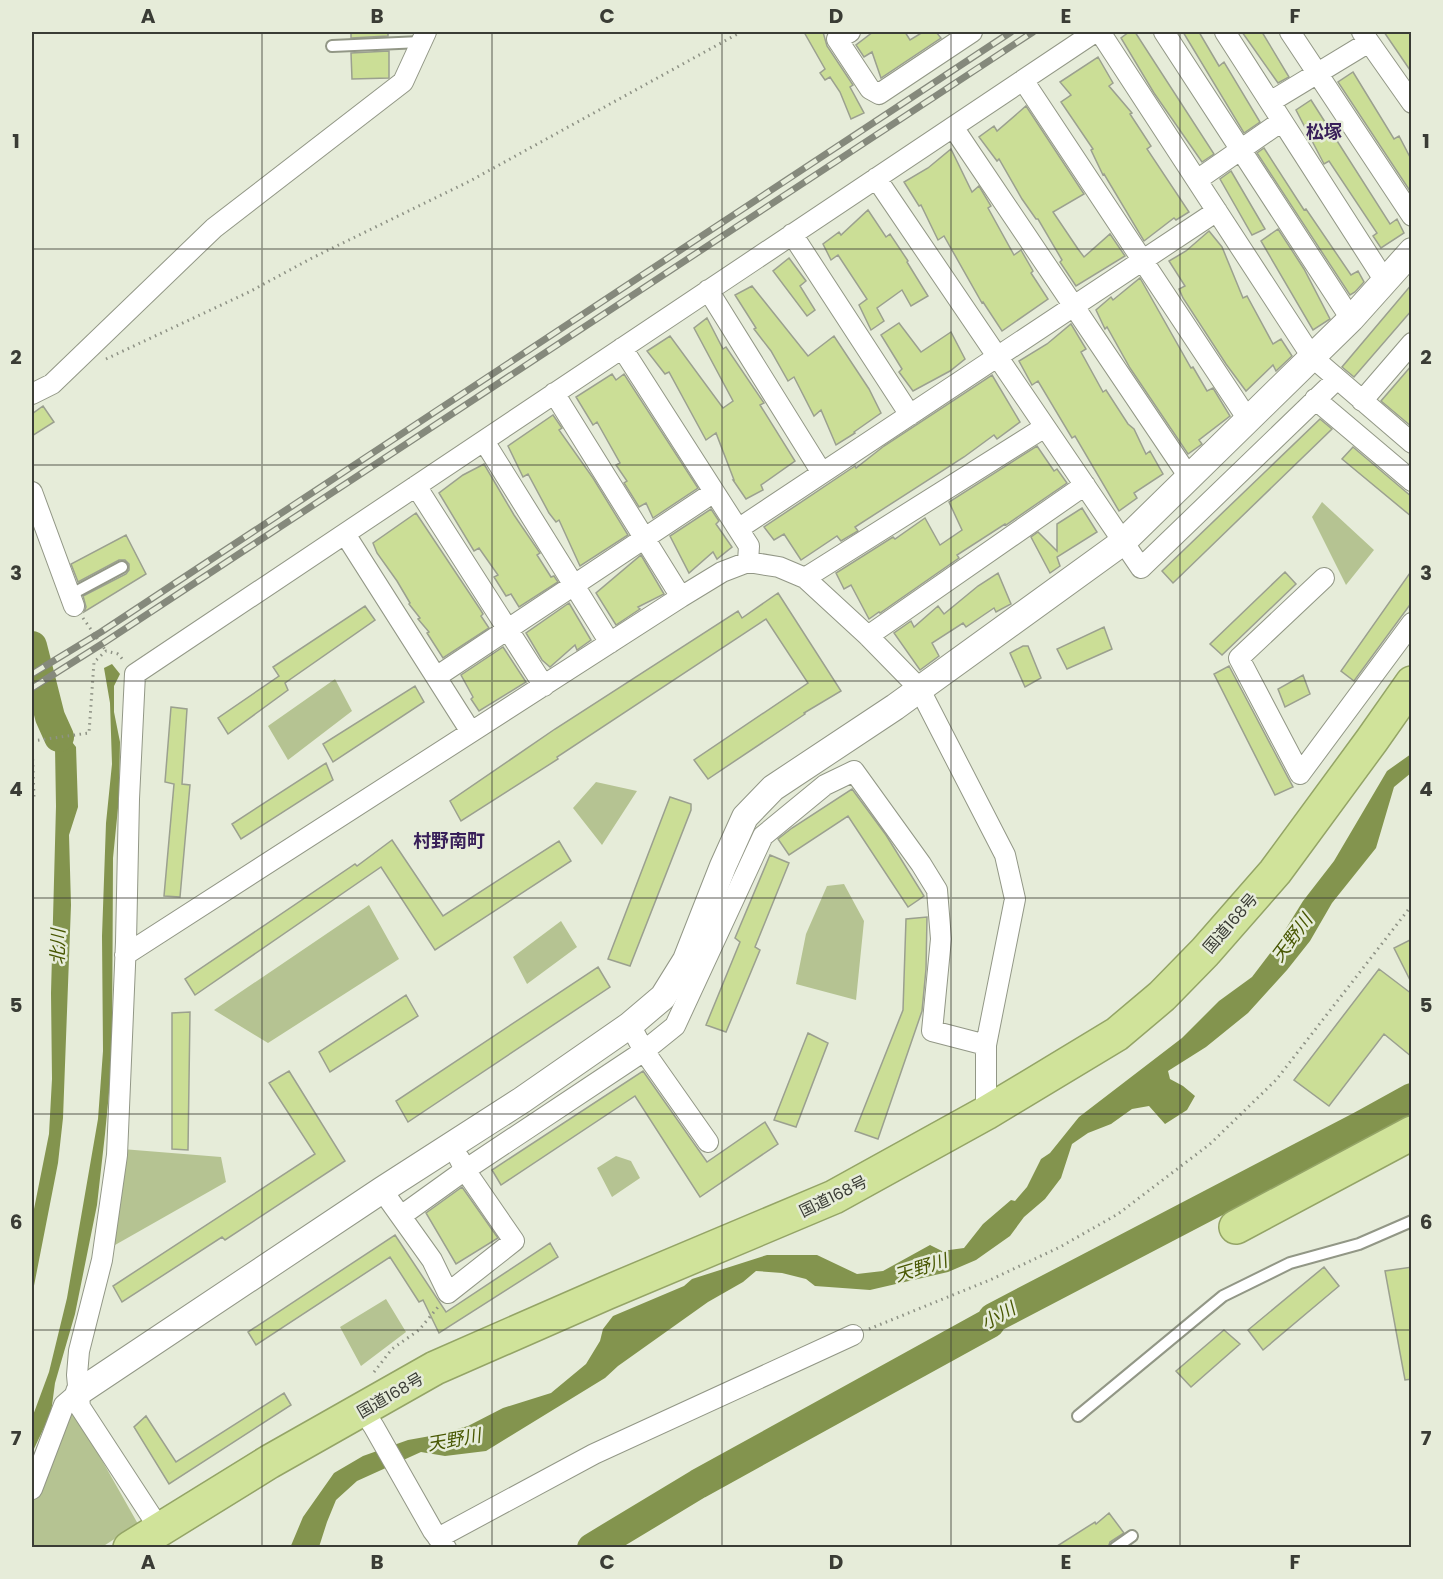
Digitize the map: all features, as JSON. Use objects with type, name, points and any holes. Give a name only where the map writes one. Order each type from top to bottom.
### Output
[{"type":"highway","name":"国道168号","points":[[130,1548],[269,1462],[369,1418],[435,1368],[834,1197],[986,1113],[1118,1034],[1162,996],[1205,952],[1275,872],[1412,682]]},
{"type":"highway","points":[[1412,1133],[1240,1234],[1412,1155]]},
{"type":"street","points":[[850,32],[837,39],[870,89],[879,94],[972,32]]},
{"type":"street","points":[[159,1528],[80,1407],[77,1375],[79,1351],[102,1260],[117,1155],[135,674],[1095,32]]},
{"type":"street","points":[[1100,32],[1312,357],[1412,443]]},
{"type":"street","points":[[1164,32],[1351,319]]},
{"type":"street","points":[[1225,32],[1384,281]]},
{"type":"street","points":[[1290,32],[1412,216]]},
{"type":"street","points":[[32,394],[52,384],[214,228],[403,82],[424,37]]},
{"type":"street","points":[[1270,102],[1317,74],[1366,37],[1412,103]]},
{"type":"street","points":[[1023,80],[1249,421]]},
{"type":"street","points":[[1197,180],[1282,121]]},
{"type":"street","points":[[953,127],[1189,477]]},
{"type":"street","points":[[876,178],[1141,568],[1336,380]]},
{"type":"street","points":[[738,529],[1217,211]]},
{"type":"street","points":[[792,234],[910,415]]},
{"type":"street","points":[[32,1489],[64,1405],[79,1392],[382,1190],[522,1100],[630,1025],[663,997],[686,960],[745,817],[773,788],[895,706],[1123,542],[1351,319],[1412,251]]},
{"type":"street","points":[[708,290],[822,473]]},
{"type":"street","points":[[1362,401],[1412,344]]},
{"type":"street","points":[[622,348],[749,546],[748,562]]},
{"type":"street","points":[[554,393],[681,597]]},
{"type":"street","points":[[1315,399],[1412,481]]},
{"type":"street","points":[[805,578],[1045,427]]},
{"type":"street","points":[[484,441],[610,642]]},
{"type":"street","points":[[868,636],[1085,485]]},
{"type":"street","points":[[416,486],[544,686]]},
{"type":"street","points":[[32,492],[72,600]]},
{"type":"street","points":[[436,677],[714,492]]},
{"type":"street","points":[[345,534],[471,732]]},
{"type":"street","points":[[125,955],[722,572],[748,562],[779,567],[805,578],[868,636],[919,688],[1005,855],[1015,899],[986,1045],[986,1113]]},
{"type":"street","points":[[1324,578],[1239,658],[1300,774],[1412,623]]},
{"type":"street","points":[[401,1216],[465,1170],[644,1051],[675,1026],[763,836],[825,785],[855,771],[921,864],[936,890],[941,939],[932,1030],[986,1045]]},
{"type":"street","points":[[630,1025],[644,1051],[708,1142]]},
{"type":"street","points":[[382,1190],[432,1260],[448,1293],[514,1241],[465,1170],[453,1145]]},
{"type":"street","points":[[369,1418],[439,1539],[594,1454],[853,1335]]},
{"type":"lane","points":[[332,46],[424,37]]},
{"type":"lane","points":[[72,600],[122,567]]},
{"type":"lane","points":[[1078,1416],[1223,1296],[1290,1263],[1359,1244],[1412,1221]]},
{"type":"lane","points":[[1115,1548],[1132,1536]]},
{"type":"path","points":[[104,360],[249,292],[312,258],[470,182],[741,32]]},
{"type":"path","points":[[72,600],[106,651],[117,654],[135,674]]},
{"type":"path","points":[[32,802],[34,798],[32,741],[89,733],[93,662],[106,651]]},
{"type":"path","points":[[853,1335],[990,1280],[1060,1247],[1118,1214],[1192,1158],[1210,1144],[1276,1080],[1412,905]]},
{"type":"path","points":[[382,1371],[372,1375],[392,1349],[419,1330],[448,1293]]},
{"type":"shaded area","points":[[1322,502],[1374,550],[1346,585],[1312,517]]},
{"type":"shaded area","points":[[335,679],[352,711],[288,760],[268,726]]},
{"type":"shaded area","points":[[596,782],[637,791],[602,845],[573,808]]},
{"type":"shaded area","points":[[844,884],[864,921],[856,1000],[796,984],[806,934],[827,886]]},
{"type":"shaded area","points":[[369,905],[399,959],[268,1043],[214,1010]]},
{"type":"shaded area","points":[[561,921],[577,947],[527,984],[513,957]]},
{"type":"shaded area","points":[[122,1149],[221,1157],[226,1182],[108,1249]]},
{"type":"shaded area","points":[[616,1156],[631,1161],[640,1178],[612,1197],[597,1168]]},
{"type":"shaded area","points":[[386,1299],[406,1332],[361,1366],[340,1327]]},
{"type":"shaded area","points":[[73,1409],[138,1524],[102,1547],[32,1548],[32,1497]]},
{"type":"water","points":[[112,664],[120,674],[114,686],[114,712],[120,742],[119,798],[113,858],[112,1062],[105,1134],[97,1205],[75,1314],[55,1383],[51,1413],[32,1453],[32,1418],[49,1372],[67,1298],[98,1119],[103,1051],[102,936],[106,823],[112,764],[110,703],[104,668]]},
{"type":"water","points":[[52,698],[58,724],[76,747],[78,807],[69,835],[71,905],[63,1118],[58,1163],[32,1296],[32,1219],[49,1134],[52,1079],[55,747],[47,727],[41,701]]},
{"type":"water","name":"天野川","points":[[1411,754],[1411,773],[1394,787],[1376,848],[1332,903],[1310,941],[1248,1013],[1206,1047],[1168,1071],[1170,1079],[1195,1096],[1187,1110],[1165,1124],[1149,1106],[1132,1109],[1111,1124],[1088,1133],[1072,1144],[1061,1178],[1045,1199],[1024,1217],[1010,1236],[976,1260],[948,1272],[870,1290],[815,1286],[806,1279],[782,1273],[756,1271],[743,1282],[708,1302],[618,1366],[605,1378],[486,1451],[445,1456],[421,1452],[357,1481],[336,1500],[319,1547],[290,1548],[303,1517],[334,1473],[363,1456],[408,1440],[468,1426],[503,1408],[551,1393],[586,1364],[600,1341],[603,1329],[613,1316],[684,1286],[692,1279],[767,1255],[817,1255],[857,1274],[883,1271],[930,1245],[942,1251],[964,1248],[983,1224],[1011,1200],[1015,1201],[1027,1187],[1041,1159],[1050,1153],[1079,1117],[1182,1038],[1219,1001],[1252,977],[1274,948],[1303,901],[1334,861],[1387,771]]},
{"type":"building","points":[[351,32],[388,32],[388,36],[351,38]]},
{"type":"building","points":[[804,32],[823,32],[827,46],[853,85],[850,87],[864,113],[851,119],[840,92],[830,77],[825,80],[820,73],[825,69]]},
{"type":"building","points":[[873,32],[905,32],[910,40],[923,32],[936,32],[941,38],[881,78],[872,52],[864,57],[856,45]]},
{"type":"building","points":[[1129,32],[1135,32],[1214,154],[1202,162],[1154,93],[1121,38]]},
{"type":"building","points":[[1183,32],[1199,32],[1219,66],[1224,62],[1260,122],[1244,133]]},
{"type":"building","points":[[1242,32],[1262,32],[1289,77],[1278,83]]},
{"type":"building","points":[[1384,32],[1412,32],[1412,73]]},
{"type":"building","points":[[389,51],[389,78],[352,79],[351,53]]},
{"type":"building","points":[[1098,57],[1113,83],[1109,86],[1132,113],[1130,114],[1151,146],[1147,149],[1189,212],[1176,220],[1174,218],[1144,241],[1103,175],[1091,150],[1093,149],[1061,102],[1071,95],[1060,82]]},
{"type":"building","points":[[1353,72],[1394,139],[1399,136],[1412,161],[1412,194],[1338,82]]},
{"type":"building","points":[[1311,100],[1390,224],[1397,219],[1404,233],[1381,248],[1373,236],[1377,233],[1329,161],[1324,164],[1296,110]]},
{"type":"building","points":[[1026,106],[1084,194],[1053,212],[1084,257],[1110,234],[1125,256],[1076,286],[1060,262],[1062,260],[1038,219],[1022,199],[999,159],[997,161],[979,137],[994,126],[997,131]]},
{"type":"building","points":[[1264,148],[1304,210],[1306,209],[1351,275],[1358,271],[1364,282],[1355,292],[1350,295],[1257,153]]},
{"type":"building","points":[[951,149],[972,192],[979,186],[991,206],[988,208],[1014,255],[1021,250],[1033,271],[1031,273],[1048,299],[1002,331],[982,303],[944,236],[938,240],[921,205],[919,206],[904,182],[928,168]]},
{"type":"building","points":[[1231,171],[1265,229],[1252,235],[1220,179]]},
{"type":"building","points":[[868,210],[886,237],[890,234],[928,296],[911,306],[902,290],[877,308],[884,321],[871,330],[859,305],[867,299],[838,255],[831,260],[823,244],[839,232],[841,235]]},
{"type":"building","points":[[1278,229],[1304,269],[1330,319],[1313,330],[1261,241]]},
{"type":"building","points":[[1209,231],[1222,247],[1243,298],[1247,296],[1273,344],[1281,339],[1292,356],[1276,371],[1273,365],[1246,391],[1183,298],[1179,289],[1185,286],[1169,261],[1186,251]]},
{"type":"building","points":[[789,258],[806,281],[800,286],[815,310],[807,316],[773,271]]},
{"type":"building","points":[[1140,278],[1191,368],[1193,367],[1207,391],[1213,388],[1230,416],[1199,440],[1202,444],[1188,454],[1130,368],[1107,327],[1105,329],[1096,310],[1111,297],[1113,300]]},
{"type":"building","points":[[1412,284],[1412,310],[1354,377],[1342,367]]},
{"type":"building","points":[[752,286],[808,356],[834,336],[869,389],[881,413],[836,445],[821,410],[814,416],[794,377],[788,381],[735,295]]},
{"type":"building","points":[[707,318],[723,349],[726,347],[764,403],[760,405],[795,461],[761,485],[763,490],[746,499],[733,480],[716,433],[706,440],[669,372],[665,374],[647,351],[670,336],[723,408],[733,401],[694,328]]},
{"type":"building","points":[[899,323],[921,352],[951,332],[965,359],[950,371],[913,391],[899,372],[902,369],[881,335]]},
{"type":"building","points":[[1071,324],[1086,349],[1081,352],[1103,392],[1106,390],[1128,424],[1134,429],[1146,454],[1150,451],[1163,474],[1134,493],[1137,498],[1119,511],[1075,436],[1072,438],[1038,381],[1032,385],[1019,361],[1047,344]]},
{"type":"building","points":[[1412,365],[1412,427],[1381,401]]},
{"type":"building","points":[[612,374],[616,380],[624,374],[698,488],[653,518],[646,503],[639,507],[624,483],[627,481],[616,465],[620,463],[597,422],[593,425],[576,397]]},
{"type":"building","points":[[992,375],[1020,422],[997,439],[994,435],[855,527],[858,531],[841,541],[837,536],[801,560],[784,534],[774,540],[764,527],[855,466],[856,468],[884,446]]},
{"type":"building","points":[[43,406],[54,422],[32,436],[32,414]]},
{"type":"building","points":[[553,415],[562,428],[559,430],[593,478],[628,535],[580,566],[559,520],[556,522],[549,513],[528,474],[523,477],[508,446]]},
{"type":"building","points":[[1320,419],[1332,429],[1173,583],[1162,571]]},
{"type":"building","points":[[1037,446],[1054,471],[1057,469],[1067,483],[957,555],[959,558],[869,619],[851,585],[844,589],[836,573],[893,537],[895,539],[925,518],[940,545],[962,530],[949,502]]},
{"type":"building","points":[[1353,447],[1412,497],[1412,517],[1342,459]]},
{"type":"building","points":[[484,464],[540,553],[537,555],[551,577],[554,576],[558,582],[519,607],[511,594],[506,596],[494,577],[498,575],[479,548],[474,551],[439,493],[463,475]]},
{"type":"building","points":[[1082,508],[1097,532],[1057,557],[1060,566],[1050,573],[1031,537],[1038,532],[1057,551],[1057,524]]},
{"type":"building","points":[[711,509],[719,521],[716,524],[732,547],[717,559],[713,552],[689,573],[670,536]]},
{"type":"building","points":[[416,513],[480,609],[483,614],[481,616],[489,628],[443,658],[373,543]]},
{"type":"building","points":[[126,535],[146,574],[84,612],[86,607],[83,596],[126,574],[129,564],[125,560],[119,560],[78,582],[71,564]]},
{"type":"building","points":[[641,555],[664,594],[638,607],[640,609],[616,625],[596,593]]},
{"type":"building","points":[[1412,570],[1412,602],[1354,681],[1341,671]]},
{"type":"building","points":[[1285,572],[1296,584],[1222,655],[1210,644]]},
{"type":"building","points":[[998,573],[1011,604],[996,612],[994,608],[966,627],[963,623],[932,643],[939,656],[920,670],[894,633],[911,621],[914,627],[938,606],[944,614]]},
{"type":"building","points":[[778,593],[841,691],[804,713],[708,779],[694,760],[808,683],[766,619],[557,757],[558,759],[461,821],[450,801],[555,729],[738,611],[742,618]]},
{"type":"building","points":[[569,603],[591,640],[577,650],[575,645],[550,667],[542,660],[526,633]]},
{"type":"building","points":[[365,606],[375,620],[285,683],[288,690],[228,734],[218,718],[279,676],[273,667]]},
{"type":"building","points":[[1104,627],[1112,649],[1067,669],[1057,649]]},
{"type":"building","points":[[1023,646],[1028,646],[1041,678],[1025,687],[1010,653]]},
{"type":"building","points":[[503,647],[526,682],[479,711],[461,675]]},
{"type":"building","points":[[1229,666],[1293,787],[1275,795],[1214,674]]},
{"type":"building","points":[[1303,675],[1310,694],[1285,707],[1278,689]]},
{"type":"building","points":[[415,686],[424,702],[333,762],[323,744]]},
{"type":"building","points":[[171,707],[187,709],[182,784],[190,785],[180,897],[164,896],[174,784],[165,782]]},
{"type":"building","points":[[326,763],[333,780],[241,839],[232,824]]},
{"type":"building","points":[[852,789],[886,835],[924,896],[908,907],[848,816],[789,855],[778,839]]},
{"type":"building","points":[[670,797],[691,804],[691,810],[630,966],[608,959]]},
{"type":"building","points":[[392,840],[443,916],[559,841],[571,861],[435,950],[381,867],[195,995],[185,979],[355,864],[357,866]]},
{"type":"building","points":[[770,855],[789,863],[755,947],[760,950],[726,1032],[706,1025],[740,942],[735,938]]},
{"type":"building","points":[[927,917],[922,1011],[878,1139],[855,1131],[903,1010],[906,919]]},
{"type":"building","points":[[1412,939],[1412,984],[1394,948]]},
{"type":"building","points":[[598,967],[610,987],[408,1122],[396,1101]]},
{"type":"building","points":[[1379,969],[1412,994],[1412,1057],[1384,1034],[1329,1106],[1294,1080]]},
{"type":"building","points":[[406,995],[418,1016],[330,1072],[319,1052]]},
{"type":"building","points":[[190,1012],[188,1150],[172,1149],[172,1013]]},
{"type":"building","points":[[808,1033],[828,1043],[796,1127],[774,1120]]},
{"type":"building","points":[[289,1071],[345,1161],[225,1240],[222,1237],[122,1302],[113,1286],[315,1154],[269,1083]]},
{"type":"building","points":[[643,1071],[707,1162],[765,1122],[778,1144],[700,1197],[635,1096],[501,1185],[492,1170]]},
{"type":"building","points":[[462,1187],[498,1238],[456,1264],[426,1213]]},
{"type":"building","points":[[395,1235],[446,1312],[550,1243],[558,1257],[439,1333],[423,1300],[419,1302],[390,1257],[256,1345],[248,1332]]},
{"type":"building","points":[[1324,1267],[1339,1286],[1263,1350],[1248,1330]]},
{"type":"building","points":[[1412,1267],[1412,1379],[1405,1380],[1385,1271]]},
{"type":"building","points":[[1224,1330],[1240,1344],[1191,1387],[1176,1371]]},
{"type":"building","points":[[284,1393],[291,1405],[169,1484],[134,1427],[146,1416],[176,1462]]},
{"type":"building","points":[[1109,1513],[1124,1533],[1110,1542],[1108,1548],[1054,1548],[1095,1522],[1096,1524]]},
{"type":"waterway","name":"北川","points":[[32,646],[50,717],[59,737]]},
{"type":"waterway","name":"小川","points":[[592,1548],[698,1484],[990,1323],[993,1318],[1412,1098]]},
{"type":"railway","points":[[32,674],[101,632],[1011,32]]},
{"type":"railway","points":[[32,688],[1033,32]]},
{"type":"district","name":"松塚","points":[[1324,132]]},
{"type":"district","name":"村野南町","points":[[449,841]]}]
